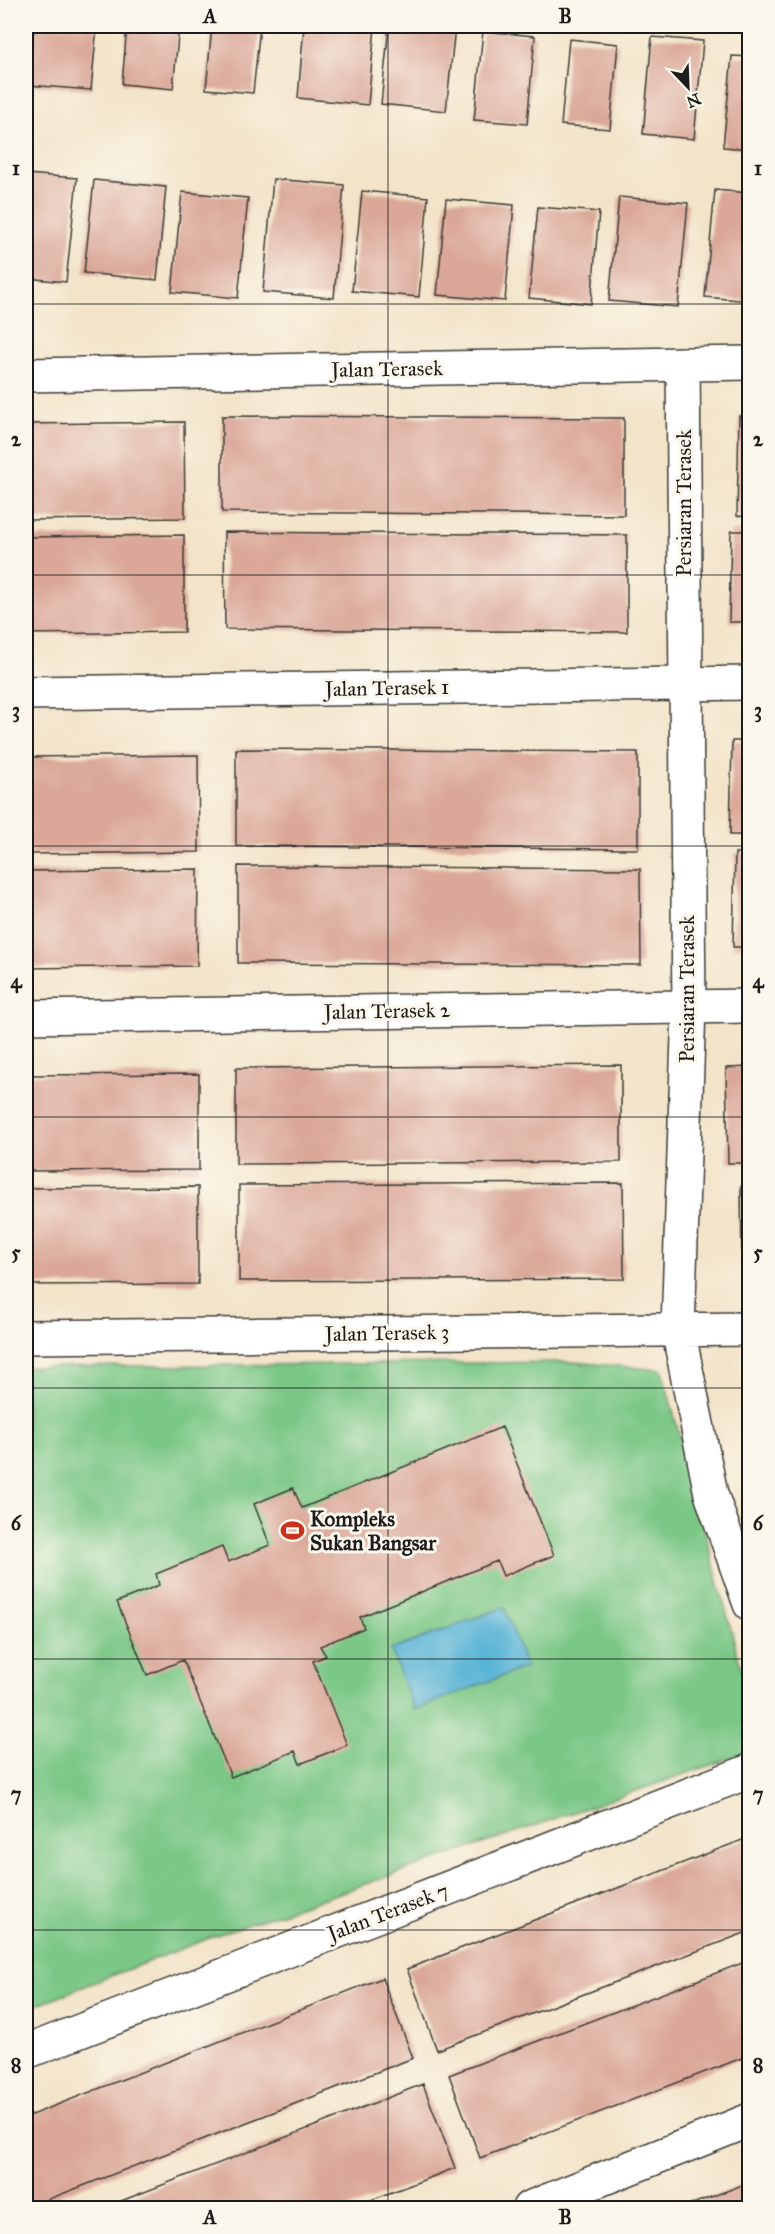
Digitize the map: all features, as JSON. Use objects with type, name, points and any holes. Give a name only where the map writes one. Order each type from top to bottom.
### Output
[{"type":"street","name":"Jalan Terasek","points":[[26,375],[750,363]]},
{"type":"street","name":"Persiaran Terasek","points":[[683,364],[689,1007],[678,1329],[711,1494],[750,1604]]},
{"type":"street","name":"Jalan Terasek 1","points":[[26,693],[750,683]]},
{"type":"street","name":"Jalan Terasek 2","points":[[26,1017],[750,1006]]},
{"type":"street","name":"Jalan Terasek 3","points":[[26,1337],[750,1329]]},
{"type":"street","name":"Jalan Terasek 7","points":[[26,2052],[750,1771]]},
{"type":"street","points":[[529,2208],[750,2120]]},
{"type":"green space","name":"Kompleks Sukan Bangsar","points":[[573,1362],[662,1370],[749,1697],[749,1752],[217,1935],[26,2009],[26,1367]]},
{"type":"water","points":[[504,1607],[526,1667],[414,1710],[391,1650]]},
{"type":"building","points":[[34,26],[97,26],[91,90],[28,85]]},
{"type":"building","points":[[127,26],[179,26],[173,89],[122,84]]},
{"type":"building","points":[[212,26],[260,26],[253,93],[206,89]]},
{"type":"building","points":[[304,26],[375,26],[368,105],[298,98]]},
{"type":"building","points":[[389,26],[455,27],[446,111],[381,104]]},
{"type":"building","points":[[483,31],[535,36],[527,124],[474,120]]},
{"type":"building","points":[[652,37],[703,41],[694,139],[643,134]]},
{"type":"building","points":[[569,39],[618,44],[610,129],[561,125]]},
{"type":"building","points":[[732,56],[750,57],[750,149],[723,147]]},
{"type":"building","points":[[26,174],[77,178],[66,282],[26,278]]},
{"type":"building","points":[[273,179],[344,185],[334,298],[263,292]]},
{"type":"building","points":[[94,180],[166,187],[157,280],[84,273]]},
{"type":"building","points":[[715,190],[750,193],[750,301],[705,297]]},
{"type":"building","points":[[362,191],[428,197],[419,297],[352,291]]},
{"type":"building","points":[[182,192],[248,198],[238,298],[172,292]]},
{"type":"building","points":[[619,197],[688,203],[678,307],[609,301]]},
{"type":"building","points":[[446,199],[514,205],[505,301],[437,295]]},
{"type":"building","points":[[538,207],[599,212],[591,304],[529,298]]},
{"type":"building","points":[[222,416],[624,418],[624,515],[222,512]]},
{"type":"building","points":[[739,416],[750,416],[750,517],[737,516]]},
{"type":"building","points":[[184,422],[185,518],[26,520],[26,424]]},
{"type":"building","points":[[731,531],[750,531],[750,622],[729,622]]},
{"type":"building","points":[[224,532],[627,535],[627,632],[225,629]]},
{"type":"building","points":[[184,535],[184,632],[26,634],[26,537]]},
{"type":"building","points":[[732,741],[750,741],[750,835],[730,835]]},
{"type":"building","points":[[236,749],[638,752],[638,849],[236,846]]},
{"type":"building","points":[[198,755],[199,852],[26,854],[26,757]]},
{"type":"building","points":[[735,853],[750,853],[750,947],[733,947]]},
{"type":"building","points":[[238,866],[640,869],[641,965],[238,963]]},
{"type":"building","points":[[198,869],[197,966],[26,968],[26,871]]},
{"type":"building","points":[[621,1065],[621,1162],[236,1164],[236,1068]]},
{"type":"building","points":[[750,1067],[750,1163],[728,1163],[726,1068]]},
{"type":"building","points":[[199,1074],[199,1170],[26,1171],[26,1075]]},
{"type":"building","points":[[623,1183],[624,1279],[239,1281],[239,1185]]},
{"type":"building","points":[[741,1186],[750,1186],[750,1270],[742,1270]]},
{"type":"building","points":[[198,1187],[198,1284],[26,1285],[26,1188]]},
{"type":"building","points":[[502,1427],[554,1555],[503,1576],[497,1561],[360,1617],[364,1628],[320,1646],[326,1656],[313,1661],[347,1745],[300,1764],[295,1751],[231,1777],[183,1660],[147,1675],[117,1602],[159,1585],[156,1574],[222,1547],[228,1562],[270,1545],[254,1504],[293,1488],[302,1508]]},
{"type":"building","points":[[750,1837],[750,1931],[437,2050],[407,1969]]},
{"type":"building","points":[[750,1960],[750,2055],[480,2158],[449,2075]]},
{"type":"building","points":[[382,1978],[413,2058],[26,2208],[26,2117]]},
{"type":"building","points":[[423,2084],[455,2168],[350,2208],[103,2208]]},
{"type":"building","points":[[750,2182],[750,2208],[682,2208]]},
{"type":"place","name":"Kompleks Sukan Bangsar","points":[[292,1531]]}]
